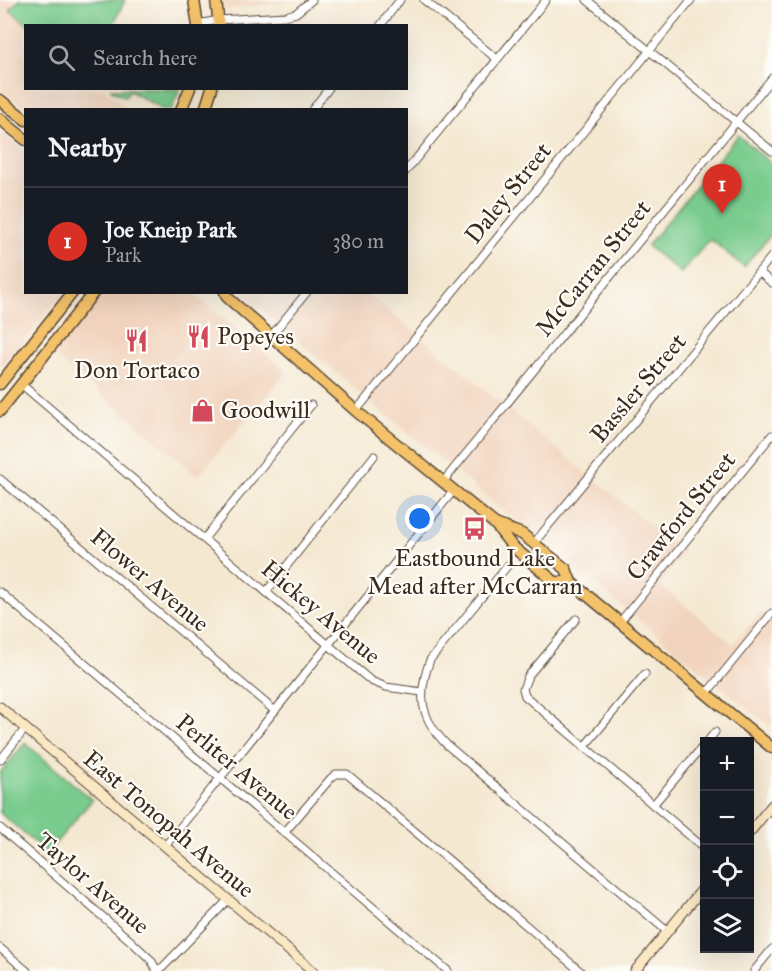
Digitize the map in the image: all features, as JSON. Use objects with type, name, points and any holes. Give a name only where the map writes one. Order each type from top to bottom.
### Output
[{"type":"main road","points":[[194,0],[198,24]]},
{"type":"main road","points":[[216,0],[219,23]]},
{"type":"main road","points":[[182,108],[189,90]]},
{"type":"main road","points":[[206,108],[211,90]]},
{"type":"main road","points":[[0,100],[24,118]]},
{"type":"main road","points":[[0,119],[24,138]]},
{"type":"main road","points":[[0,384],[71,294]]},
{"type":"main road","points":[[0,411],[92,294]]},
{"type":"main road","points":[[226,295],[356,411],[495,524],[512,546],[555,582],[571,582]]},
{"type":"main road","points":[[495,524],[522,534],[534,543],[566,569],[571,582],[772,748]]},
{"type":"street","points":[[219,23],[296,14],[312,0]]},
{"type":"street","points":[[382,24],[400,0]]},
{"type":"street","points":[[424,0],[497,59]]},
{"type":"street","points":[[408,169],[546,0]]},
{"type":"street","points":[[586,0],[772,151]]},
{"type":"street","name":"Daley Street","points":[[356,411],[691,0]]},
{"type":"street","name":"McCarran Street","points":[[443,482],[772,78]]},
{"type":"street","points":[[313,108],[327,90]]},
{"type":"street","name":"Bassler Street","points":[[534,543],[772,256]]},
{"type":"street","points":[[759,272],[772,283]]},
{"type":"street","points":[[271,336],[305,294]]},
{"type":"street","name":"Hickey Avenue","points":[[21,384],[371,681],[386,687],[422,692]]},
{"type":"street","points":[[204,539],[311,405]]},
{"type":"street","name":"Crawford Street","points":[[620,622],[772,435]]},
{"type":"street","points":[[266,592],[374,456]]},
{"type":"street","name":"Flower Avenue","points":[[0,479],[274,711]]},
{"type":"street","points":[[165,846],[454,490]]},
{"type":"street","points":[[509,564],[430,660],[423,679],[422,692],[427,717],[442,740],[668,932]]},
{"type":"street","name":"Perliter Avenue","points":[[0,592],[448,971]]},
{"type":"street","points":[[706,693],[772,613]]},
{"type":"street","points":[[576,619],[528,676],[524,689],[525,696],[701,845]]},
{"type":"street","points":[[584,747],[645,674]]},
{"type":"street","name":"East Tonopah Avenue","points":[[0,706],[313,971]]},
{"type":"street","points":[[0,760],[26,728]]},
{"type":"street","points":[[711,737],[715,732]]},
{"type":"street","points":[[653,805],[700,750]]},
{"type":"street","points":[[285,833],[331,778],[347,774],[580,971]]},
{"type":"street","points":[[754,827],[772,805]]},
{"type":"street","name":"Taylor Avenue","points":[[0,828],[132,942],[151,960],[157,971]]},
{"type":"street","points":[[636,971],[700,893]]},
{"type":"street","points":[[157,971],[228,900]]},
{"type":"street","points":[[0,948],[27,971]]},
{"type":"street","points":[[754,971],[771,952]]},
{"type":"shaded area","points":[[0,0],[17,0],[10,10],[27,24],[24,24],[24,90],[104,90],[128,108],[25,108],[0,88]]},
{"type":"shaded area","points":[[223,0],[299,0],[224,10]]},
{"type":"shaded area","points":[[0,131],[24,151],[24,294],[63,294],[0,369]]},
{"type":"shaded area","points":[[104,294],[194,294],[287,372],[198,476],[53,354]]},
{"type":"shaded area","points":[[243,294],[368,294],[683,552],[659,585],[733,644],[761,613],[772,623],[772,728],[357,391]]},
{"type":"green space","points":[[19,0],[125,0],[113,24],[27,24],[10,10]]},
{"type":"green space","points":[[112,90],[180,90],[172,108],[160,108],[130,91],[125,97]]},
{"type":"green space","points":[[738,135],[772,164],[772,233],[744,267],[710,239],[681,273],[647,246]]},
{"type":"green space","points":[[25,743],[92,800],[47,853],[0,813],[0,773]]},
{"type":"place","name":"Joe Kneip Park","points":[[722,214]]},
{"type":"place","name":"Popeyes","points":[[199,336]]},
{"type":"place","name":"Don Tortaco","points":[[137,340]]},
{"type":"place","name":"Goodwill","points":[[203,410]]},
{"type":"place","name":"Eastbound Lake Mead after McCarran","points":[[475,528]]}]
